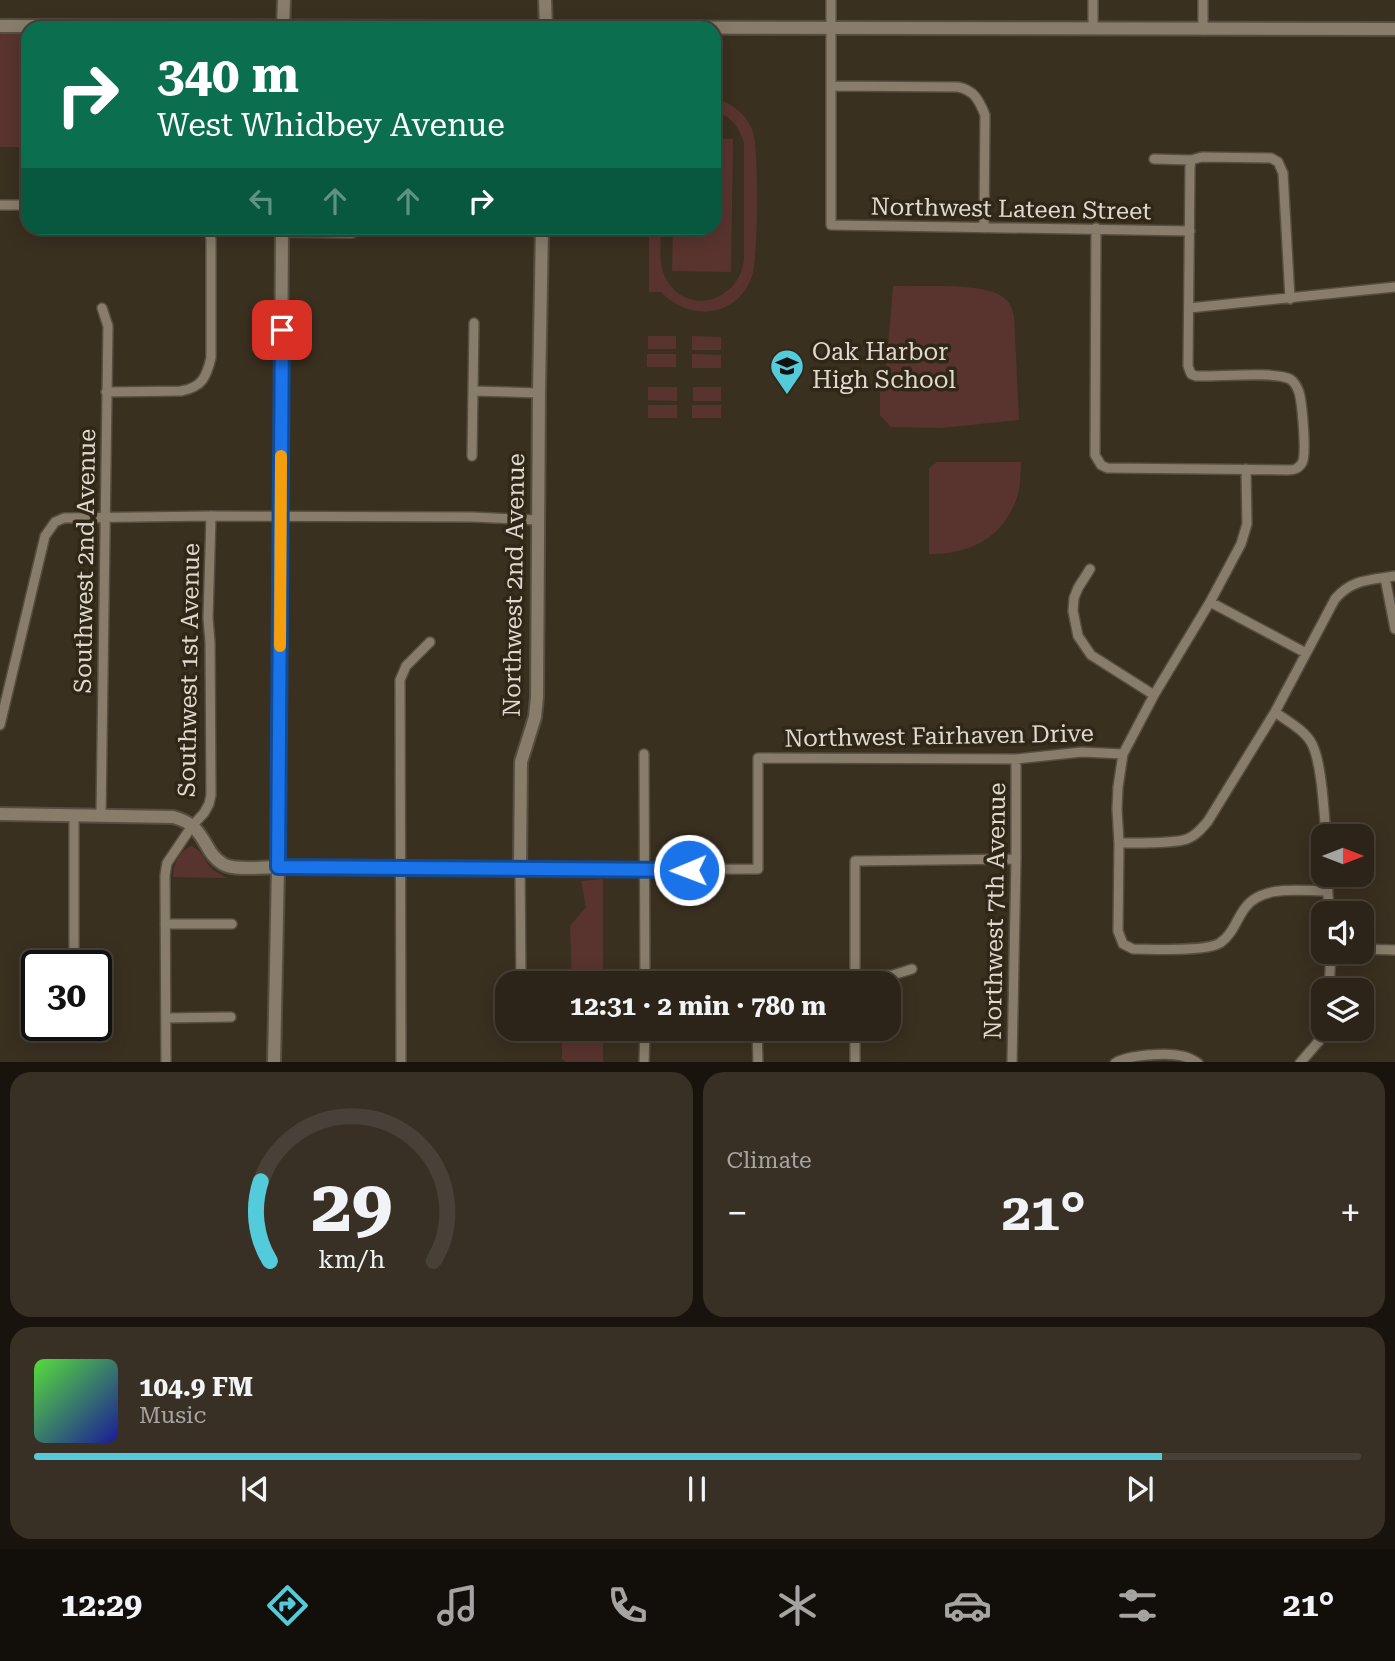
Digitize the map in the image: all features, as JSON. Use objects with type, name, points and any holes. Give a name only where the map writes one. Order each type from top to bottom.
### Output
[{"type":"street","points":[[283,21],[284,0]]},
{"type":"street","points":[[545,0],[546,21]]},
{"type":"street","points":[[831,0],[831,86],[958,87],[975,95],[985,115],[984,228]]},
{"type":"street","points":[[1093,0],[1093,29]]},
{"type":"street","points":[[1203,0],[1203,30]]},
{"type":"street","points":[[0,26],[21,26]]},
{"type":"street","points":[[721,28],[1395,29]]},
{"type":"street","name":"Northwest Lateen Street","points":[[831,86],[831,225],[1190,231]]},
{"type":"street","points":[[1154,159],[1271,158],[1278,162],[1283,173],[1290,299]]},
{"type":"street","points":[[1096,229],[1097,461],[1113,469],[1296,470],[1304,458],[1304,448],[1299,391],[1294,382],[1280,375],[1206,377],[1191,374],[1188,366],[1191,160]]},
{"type":"street","points":[[0,205],[21,205]]},
{"type":"street","points":[[106,391],[190,390],[200,384],[207,375],[211,358],[210,235]]},
{"type":"street","points":[[274,1062],[278,867],[282,235]]},
{"type":"street","name":"Northwest 2nd Avenue","points":[[521,971],[521,762],[536,710],[542,235]]},
{"type":"street","points":[[1189,308],[1395,287]]},
{"type":"street","name":"Southwest 2nd Avenue","points":[[101,815],[108,326],[102,308]]},
{"type":"street","points":[[472,456],[474,323]]},
{"type":"street","points":[[474,391],[539,393]]},
{"type":"street","points":[[1247,469],[1245,533],[1210,602],[1154,695],[1123,754],[1117,809],[1118,931],[1123,944],[1133,949],[1203,948],[1218,944],[1228,936],[1253,899],[1280,891],[1327,891]]},
{"type":"street","name":"Southwest 1st Avenue","points":[[166,1062],[167,863],[204,813],[211,795],[211,642],[208,618],[211,516]]},
{"type":"street","points":[[0,725],[45,536],[55,522],[64,518],[281,516],[538,520]]},
{"type":"street","points":[[1090,569],[1074,598],[1073,611],[1078,636],[1091,655],[1154,695]]},
{"type":"street","points":[[1119,843],[1187,839],[1195,835],[1208,821],[1275,712],[1335,599],[1343,590],[1353,584],[1390,577],[1395,629]]},
{"type":"street","points":[[1210,602],[1306,653]]},
{"type":"street","points":[[401,1062],[400,680],[406,666],[430,642]]},
{"type":"street","points":[[1275,712],[1301,731],[1312,745],[1317,758],[1325,824]]},
{"type":"street","name":"Northwest Fairhaven Drive","points":[[278,867],[758,869],[758,758],[1016,759],[1082,752],[1123,754]]},
{"type":"street","points":[[644,754],[645,971]]},
{"type":"street","name":"Northwest 7th Avenue","points":[[1012,1062],[1016,759]]},
{"type":"street","points":[[0,814],[173,817],[192,826],[222,864],[234,867],[278,867]]},
{"type":"street","points":[[74,815],[74,950]]},
{"type":"street","points":[[855,971],[855,861],[1016,859]]},
{"type":"street","points":[[1327,887],[1328,901]]},
{"type":"street","points":[[165,924],[232,923]]},
{"type":"street","points":[[1374,949],[1395,950]]},
{"type":"street","points":[[901,972],[912,969]]},
{"type":"street","points":[[166,1018],[231,1017]]},
{"type":"street","points":[[644,1062],[645,1041]]},
{"type":"street","points":[[758,1041],[758,1062]]},
{"type":"street","points":[[855,1041],[855,1062]]},
{"type":"street","points":[[1300,1062],[1319,1041]]},
{"type":"street","points":[[1115,1062],[1126,1057],[1171,1054],[1198,1062]]},
{"type":"shaded area","points":[[0,31],[21,31],[21,147],[0,147]]},
{"type":"shaded area","points":[[721,101],[738,110],[747,120],[755,142],[757,228],[754,266],[745,290],[736,300],[712,311],[698,311],[672,302],[661,292],[649,292],[649,235],[661,235],[661,265],[665,277],[674,290],[685,298],[710,300],[733,286],[744,259],[744,143],[733,122],[721,113]]},
{"type":"shaded area","points":[[721,138],[733,139],[731,272],[672,271],[673,235],[721,235]]},
{"type":"shaded area","points":[[893,286],[967,287],[994,292],[1007,301],[1014,316],[1019,420],[942,428],[891,427],[880,415],[880,383],[885,383]]},
{"type":"shaded area","points":[[648,336],[676,336],[676,349],[648,349]]},
{"type":"shaded area","points":[[692,336],[721,337],[721,350],[692,350]]},
{"type":"shaded area","points":[[647,354],[676,354],[676,367],[647,367]]},
{"type":"shaded area","points":[[692,354],[721,355],[721,368],[692,368]]},
{"type":"shaded area","points":[[648,387],[677,387],[677,401],[648,400]]},
{"type":"shaded area","points":[[693,387],[721,387],[721,401],[693,401]]},
{"type":"shaded area","points":[[648,405],[677,405],[677,418],[648,418]]},
{"type":"shaded area","points":[[692,405],[721,405],[721,418],[692,418]]},
{"type":"shaded area","points":[[937,462],[1021,462],[1020,481],[1018,495],[1010,514],[992,535],[982,542],[957,551],[929,554],[929,468]]},
{"type":"shaded area","points":[[191,846],[211,868],[227,878],[173,877],[178,859]]},
{"type":"shaded area","points":[[603,879],[603,971],[572,971],[570,926],[586,907],[581,881]]},
{"type":"shaded area","points":[[561,1041],[603,1041],[603,1062],[566,1062],[562,1059]]},
{"type":"slow traffic","points":[[280,646],[281,456]]},
{"type":"place","name":"Oak Harbor High School","points":[[787,396]]},
{"type":"route","points":[[282,330],[278,867],[689,870]]}]
